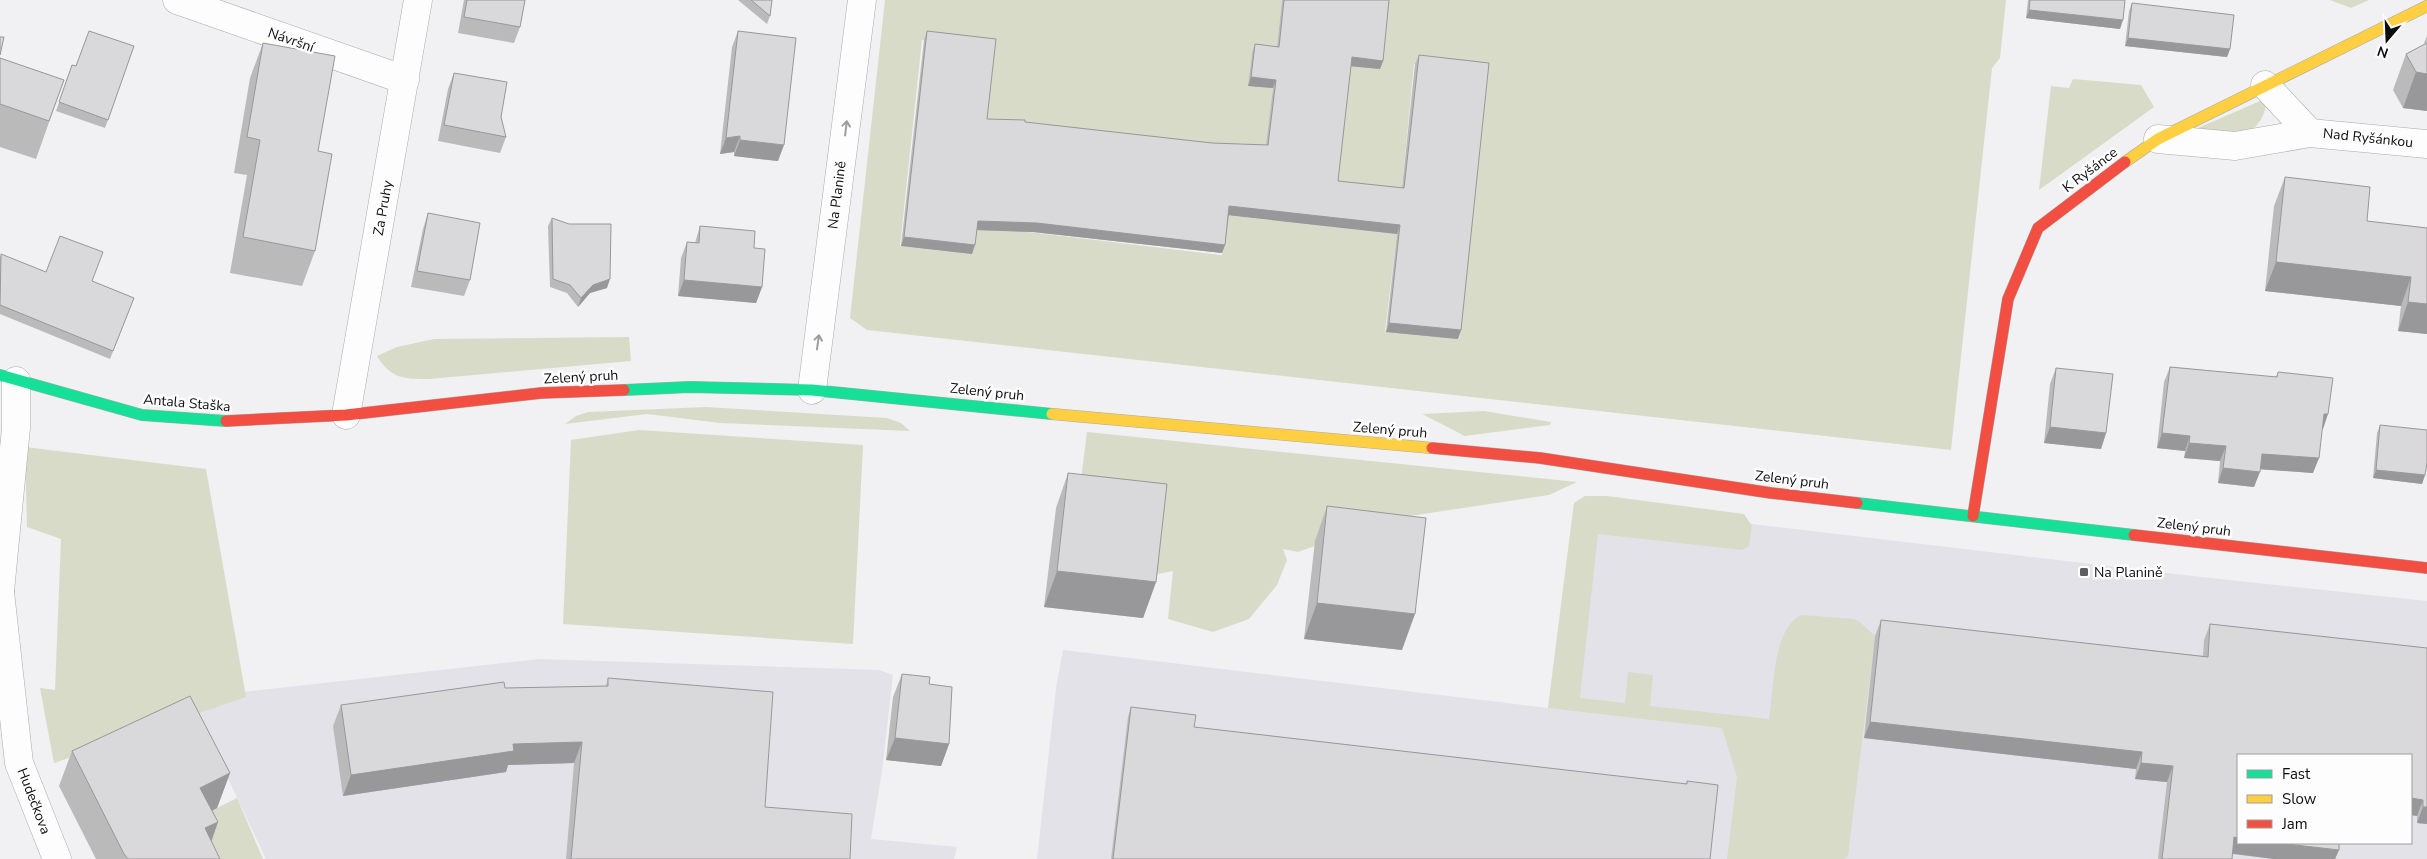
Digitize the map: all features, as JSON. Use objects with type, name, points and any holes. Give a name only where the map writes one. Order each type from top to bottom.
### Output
[{"type":"street","name":"Návršní","points":[[177,0],[405,80]]},
{"type":"street","name":"Za Pruhy","points":[[346,415],[418,0]]},
{"type":"street","name":"Na Planině","points":[[812,390],[862,0]]},
{"type":"street","name":"K Ryšánce","points":[[1974,516],[2008,298],[2038,228],[2137,153],[2158,140],[2265,85],[2427,6]]},
{"type":"street","name":"Nad Ryšánkou","points":[[2265,85],[2310,133]]},
{"type":"street","name":"Nad Ryšánkou","points":[[2158,140],[2235,146],[2310,133],[2427,144]]},
{"type":"street","name":"Antala Staška","points":[[8,378],[142,415],[237,422],[346,415]]},
{"type":"street","name":"Hudečkova","points":[[8,378],[16,428],[0,592],[20,763],[57,859]]},
{"type":"street","name":"Zelený pruh","points":[[346,415],[541,393],[690,387],[812,390],[1122,421],[1540,458],[1771,493],[2427,568]]},
{"type":"shaded area","points":[[1574,503],[2192,576],[2427,601],[2427,859],[1037,859],[1056,688],[1063,650],[1548,708]]},
{"type":"shaded area","points":[[539,659],[879,670],[893,675],[882,771],[871,839],[957,847],[954,859],[266,859],[190,698]]},
{"type":"green space","points":[[885,0],[1282,0],[1276,56],[1252,53],[1248,86],[1273,88],[1262,183],[982,151],[994,48],[922,40],[900,246],[972,254],[978,188],[1011,230],[1220,255],[1222,255],[1226,215],[1397,234],[1385,331],[1459,339],[1488,73],[1414,64],[1401,197],[1335,190],[1348,66],[1380,0],[2006,0],[2000,58],[1992,68],[1951,450],[867,330],[850,318]]},
{"type":"green space","points":[[2330,0],[2369,0],[2351,8]]},
{"type":"green space","points":[[2073,79],[2141,85],[2154,107],[2039,190],[2051,86],[2069,88]]},
{"type":"green space","points":[[2267,98],[2261,119],[2246,135],[2228,134],[2198,128]]},
{"type":"green space","points":[[629,337],[631,361],[429,379],[412,379],[399,376],[382,364],[377,356],[397,347],[434,339]]},
{"type":"green space","points":[[706,407],[887,418],[901,423],[910,431],[720,423],[647,414],[565,424],[576,416],[588,412]]},
{"type":"green space","points":[[1484,411],[1551,422],[1550,425],[1465,436],[1422,414]]},
{"type":"green space","points":[[639,430],[863,445],[853,644],[563,624],[571,440]]},
{"type":"green space","points":[[1087,432],[1577,482],[1549,495],[1390,519],[1298,552],[1283,549],[1287,560],[1277,585],[1249,619],[1213,632],[1168,619],[1173,571],[1148,576],[1077,511]]},
{"type":"green space","points":[[25,447],[206,469],[246,697],[54,763],[40,688],[55,690],[61,539],[27,527]]},
{"type":"green space","points":[[1585,496],[1607,496],[1744,514],[1752,526],[1749,546],[1742,550],[1598,534],[1580,698],[1625,703],[1628,672],[1653,675],[1650,706],[1769,719],[1779,647],[1784,633],[1792,622],[1801,615],[1854,619],[1875,636],[1848,856],[1844,859],[1727,859],[1737,777],[1722,728],[1548,708],[1574,503]]},
{"type":"green space","points":[[237,798],[263,859],[202,859],[175,829]]},
{"type":"building","points":[[467,0],[525,0],[520,27],[464,17]]},
{"type":"building","points":[[751,0],[772,0],[770,16]]},
{"type":"building","points":[[1284,0],[1389,0],[1383,61],[1352,57],[1338,181],[1404,188],[1419,55],[1489,63],[1461,330],[1389,323],[1400,225],[1229,206],[1225,245],[1037,223],[978,221],[975,245],[904,237],[927,31],[996,39],[987,119],[1025,120],[1025,122],[1212,143],[1268,145],[1276,80],[1251,77],[1255,44],[1279,47]]},
{"type":"building","points":[[2030,0],[2125,0],[2123,20],[2029,10]]},
{"type":"building","points":[[2132,3],[2234,15],[2230,49],[2128,38]]},
{"type":"building","points":[[89,31],[134,46],[108,120],[59,102],[72,65],[76,66]]},
{"type":"building","points":[[738,31],[796,38],[784,145],[740,140],[740,136],[726,138]]},
{"type":"building","points":[[0,37],[4,37],[0,55]]},
{"type":"building","points":[[263,43],[335,56],[318,151],[332,154],[315,251],[243,237],[260,140],[247,137]]},
{"type":"building","points":[[2427,43],[2427,74],[2416,72],[2406,54]]},
{"type":"building","points":[[0,58],[64,80],[49,121],[0,104]]},
{"type":"building","points":[[454,73],[507,82],[501,117],[506,137],[444,125]]},
{"type":"building","points":[[2285,177],[2370,187],[2367,221],[2427,228],[2427,304],[2408,302],[2411,277],[2276,262]]},
{"type":"building","points":[[428,213],[480,223],[470,280],[417,271]]},
{"type":"building","points":[[552,218],[569,224],[611,224],[610,279],[593,285],[581,298],[570,285],[553,279]]},
{"type":"building","points":[[700,226],[755,231],[754,248],[765,249],[762,287],[684,280],[687,242],[699,243]]},
{"type":"building","points":[[60,236],[103,252],[92,281],[134,298],[113,351],[0,305],[1,254],[46,272]]},
{"type":"building","points":[[2170,367],[2277,377],[2278,372],[2333,378],[2328,414],[2324,414],[2319,458],[2262,454],[2260,472],[2223,468],[2226,446],[2189,443],[2190,436],[2162,433]]},
{"type":"building","points":[[2056,368],[2113,374],[2106,433],[2050,427]]},
{"type":"building","points":[[2380,425],[2427,430],[2425,475],[2376,470]]},
{"type":"building","points":[[1068,473],[1167,484],[1156,582],[1057,571]]},
{"type":"building","points":[[1327,506],[1426,518],[1415,614],[1317,603]]},
{"type":"building","points":[[1881,620],[2208,657],[2210,624],[2427,648],[2427,807],[2423,807],[2423,800],[2412,798],[2412,754],[2237,754],[2237,838],[2234,837],[2232,859],[2162,859],[2173,766],[2141,763],[2142,752],[1870,722]]},
{"type":"building","points":[[902,674],[930,677],[929,684],[952,687],[949,744],[895,738]]},
{"type":"building","points":[[608,678],[773,692],[765,807],[852,814],[850,859],[571,859],[582,742],[513,744],[514,751],[351,775],[341,705],[504,682],[505,688],[608,686]]},
{"type":"building","points":[[190,696],[230,773],[200,788],[218,822],[205,828],[220,859],[128,859],[72,751]]},
{"type":"building","points":[[1131,707],[1196,715],[1194,727],[1687,784],[1687,781],[1718,785],[1710,859],[1113,859]]},
{"type":"building","points":[[2287,844],[2339,844],[2339,850]]},
{"type":"traffic: fast","points":[[0,375],[142,415],[226,421]]},
{"type":"traffic: fast","points":[[624,390],[690,387],[812,390],[1052,414]]},
{"type":"traffic: fast","points":[[1857,503],[2134,535]]},
{"type":"traffic: slow","points":[[2125,162],[2158,139],[2427,6]]},
{"type":"traffic: slow","points":[[1052,414],[1432,448]]},
{"type":"traffic: jam","points":[[1973,516],[2008,299],[2038,228],[2125,162]]},
{"type":"traffic: jam","points":[[226,421],[346,415],[541,393],[624,390]]},
{"type":"traffic: jam","points":[[1432,448],[1540,458],[1771,493],[1857,503]]},
{"type":"traffic: jam","points":[[2134,535],[2427,568]]},
{"type":"place","name":"Na Planině","points":[[2084,572]]}]
